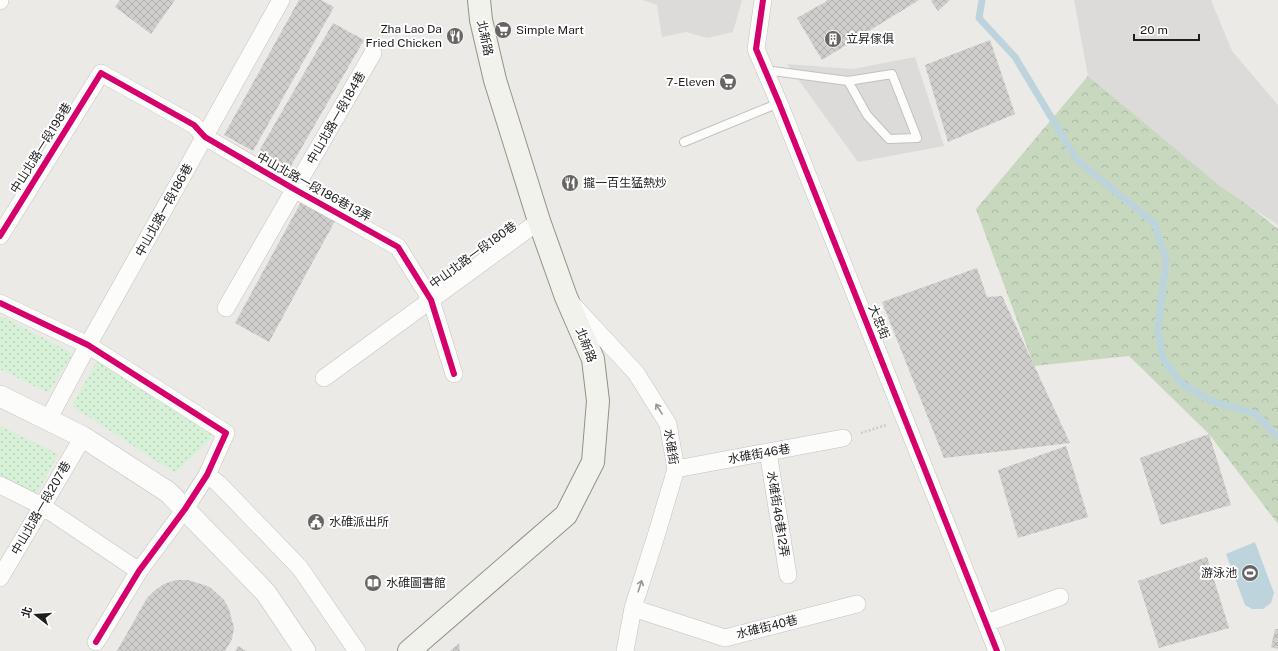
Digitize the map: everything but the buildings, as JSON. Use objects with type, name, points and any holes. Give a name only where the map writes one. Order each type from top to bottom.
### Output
[{"type":"main road","name":"北新路","points":[[409,651],[566,515],[593,462],[598,401],[593,359],[566,298],[539,221],[495,80],[481,20],[479,0]]},
{"type":"street","name":"中山北路一段186巷","points":[[48,420],[88,345],[282,0]]},
{"type":"street","name":"大忠街","points":[[763,0],[756,49],[780,103],[997,651]]},
{"type":"street","name":"中山北路一段184巷","points":[[226,308],[373,53]]},
{"type":"street","name":"中山北路一段186巷13弄","points":[[101,72],[194,125],[205,137],[398,247],[431,300],[454,374]]},
{"type":"street","name":"中山北路一段198巷","points":[[0,236],[101,72]]},
{"type":"street","name":"中山北路一段180巷","points":[[324,378],[539,221]]},
{"type":"street","name":"水碓街","points":[[566,298],[636,373],[668,424],[676,469],[633,608],[625,651]]},
{"type":"street","points":[[0,303],[88,345],[226,433],[207,475],[185,509],[138,572],[96,642]]},
{"type":"street","points":[[0,396],[83,437],[168,492],[266,593],[305,651]]},
{"type":"street","name":"中山北路一段207巷","points":[[0,578],[83,437]]},
{"type":"street","name":"水碓街46巷","points":[[676,469],[843,438]]},
{"type":"street","name":"水碓街46巷12弄","points":[[768,452],[788,575]]},
{"type":"street","points":[[207,475],[218,483],[300,568],[357,651]]},
{"type":"street","points":[[0,485],[42,506],[138,572]]},
{"type":"street","points":[[986,623],[1060,596]]},
{"type":"street","name":"水碓街40巷","points":[[633,608],[726,638],[857,604]]},
{"type":"lane","points":[[765,70],[848,81],[892,74],[917,138],[889,139],[867,115],[848,81]]},
{"type":"lane","points":[[684,142],[780,103]]},
{"type":"path","points":[[843,438],[905,419]]},
{"type":"green space","points":[[1088,76],[1278,229],[1278,524],[1209,434],[1129,356],[1034,366],[976,209]]},
{"type":"green space","points":[[0,315],[73,354],[48,393],[0,369]]},
{"type":"green space","points":[[97,361],[214,436],[175,473],[72,406]]},
{"type":"green space","points":[[0,426],[58,454],[37,494],[0,476]]},
{"type":"shaded area","points":[[642,0],[742,0],[733,32],[707,38],[686,32],[662,37],[657,5]]},
{"type":"shaded area","points":[[1074,0],[1211,0],[1232,51],[1278,105],[1278,225],[1221,187],[1088,76]]},
{"type":"shaded area","points":[[915,57],[944,146],[858,162],[787,64],[853,69]]},
{"type":"water","name":"游泳池","points":[[1255,542],[1274,593],[1271,603],[1263,609],[1252,609],[1245,605],[1226,554]]},
{"type":"waterway","points":[[982,0],[979,18],[1015,57],[1077,160],[1154,223],[1166,258],[1158,331],[1163,359],[1180,382],[1208,400],[1256,414],[1278,437]]},
{"type":"cycle path","points":[[763,0],[756,49],[779,103],[997,651]]},
{"type":"cycle path","points":[[0,236],[101,73],[194,125],[205,137],[398,247],[431,300],[454,374]]},
{"type":"cycle path","points":[[0,303],[88,345],[226,433],[207,475],[185,509],[139,571],[96,642]]},
{"type":"place","name":"Simple Mart","points":[[503,30]]},
{"type":"place","name":"Zha Lao Da Fried Chicken","points":[[455,36]]},
{"type":"place","name":"立昇傢俱","points":[[833,39]]},
{"type":"place","name":"7-Eleven","points":[[728,82]]},
{"type":"place","name":"攏一百生猛熱炒","points":[[570,183]]},
{"type":"place","name":"水碓派出所","points":[[316,522]]},
{"type":"place","name":"游泳池","points":[[1250,573]]},
{"type":"place","name":"水碓圖書館","points":[[373,583]]}]
